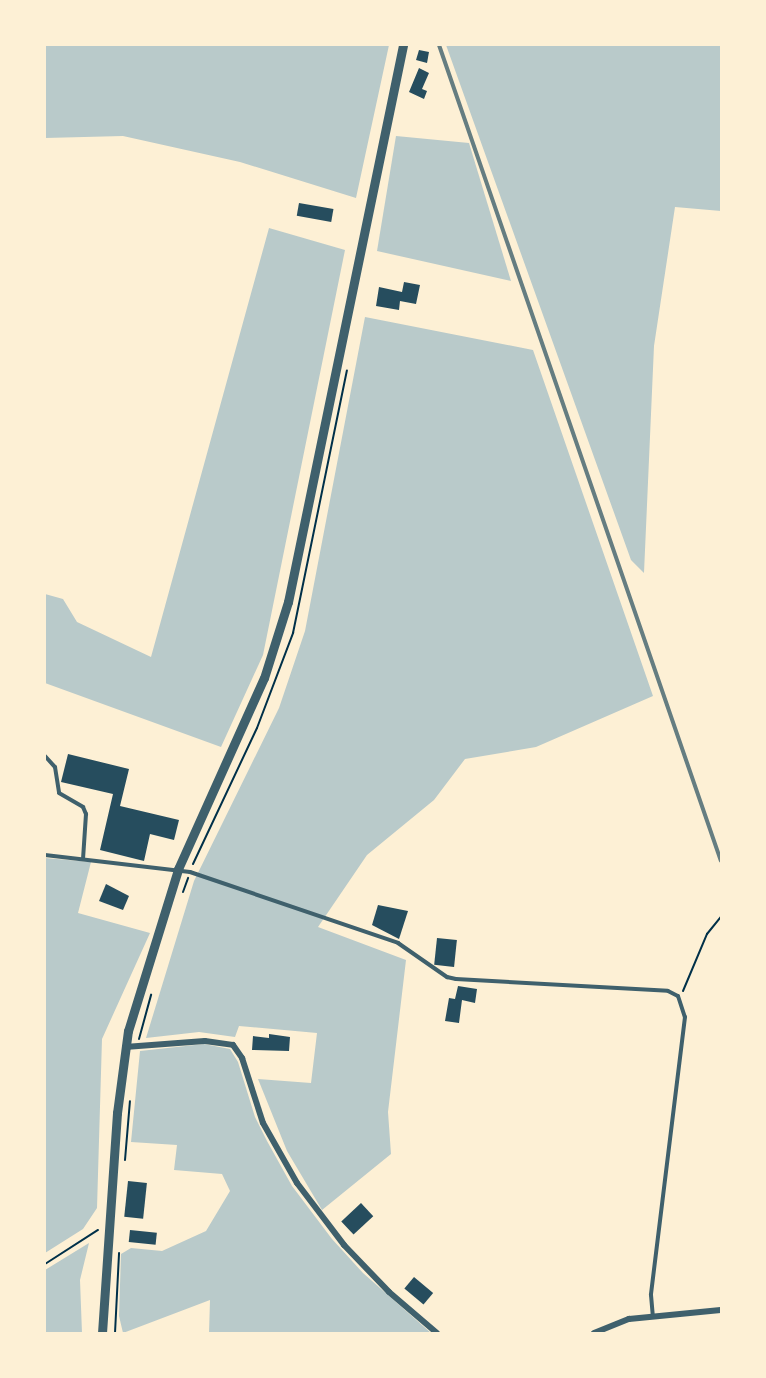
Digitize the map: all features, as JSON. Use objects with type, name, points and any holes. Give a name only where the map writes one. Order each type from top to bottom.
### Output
[{"type":"street","points":[[102,1333],[108,1229],[125,1047],[147,959],[178,869],[264,678],[288,602],[403,45]]},
{"type":"street","points":[[125,1047],[205,1041],[233,1045],[242,1058],[263,1123],[297,1183],[344,1245],[389,1292],[437,1333]]},
{"type":"street","points":[[594,1333],[629,1319],[721,1310]]},
{"type":"lane","points":[[45,756],[55,767],[59,793],[83,807],[86,814],[83,859]]},
{"type":"lane","points":[[45,855],[178,869],[398,943],[447,977],[669,991],[680,999],[685,1017],[651,1295],[653,1316]]},
{"type":"path","points":[[680,999],[695,959],[721,917]]},
{"type":"path","points":[[45,1264],[98,1230],[108,1229]]},
{"type":"shaded area","points":[[45,45],[389,45],[356,198],[240,162],[123,136],[45,138]]},
{"type":"shaded area","points":[[446,45],[721,45],[721,211],[675,207],[654,346],[644,573],[631,560]]},
{"type":"shaded area","points":[[396,136],[469,143],[511,281],[377,251]]},
{"type":"shaded area","points":[[269,228],[345,250],[263,655],[221,747],[45,683],[45,594],[63,599],[77,622],[151,657]]},
{"type":"shaded area","points":[[365,317],[533,350],[653,696],[536,747],[465,759],[434,800],[367,855],[318,927],[406,960],[388,1112],[391,1154],[322,1210],[287,1151],[258,1079],[311,1083],[317,1033],[239,1026],[235,1037],[199,1032],[146,1038],[194,881],[279,708],[305,631]]},
{"type":"shaded area","points":[[45,858],[91,862],[78,913],[150,933],[102,1039],[97,1208],[83,1229],[45,1253]]},
{"type":"shaded area","points":[[204,1044],[230,1049],[238,1062],[255,1117],[267,1141],[292,1186],[332,1239],[363,1273],[431,1333],[209,1333],[210,1300],[123,1333],[119,1316],[121,1254],[131,1248],[162,1251],[206,1231],[230,1191],[222,1174],[174,1170],[177,1145],[131,1142],[140,1051]]},
{"type":"shaded area","points":[[89,1243],[80,1280],[82,1333],[45,1333],[45,1270]]},
{"type":"building","points":[[419,50],[429,52],[427,63],[416,60]]},
{"type":"building","points":[[419,68],[429,73],[422,89],[427,91],[424,99],[409,92]]},
{"type":"building","points":[[299,203],[333,209],[331,222],[297,216]]},
{"type":"building","points":[[404,282],[420,285],[416,304],[400,301],[399,310],[376,306],[379,287],[402,292]]},
{"type":"building","points":[[68,754],[129,769],[120,806],[179,820],[174,840],[150,834],[144,861],[100,850],[113,794],[61,782]]},
{"type":"building","points":[[106,884],[129,896],[123,910],[99,901]]},
{"type":"building","points":[[378,905],[408,911],[399,939],[372,925]]},
{"type":"building","points":[[437,938],[457,940],[454,967],[434,965]]},
{"type":"building","points":[[458,986],[477,989],[475,1003],[462,1000],[459,1023],[445,1021],[449,998],[455,999]]},
{"type":"building","points":[[269,1034],[290,1037],[289,1051],[252,1050],[253,1036],[269,1038]]},
{"type":"building","points":[[128,1181],[147,1183],[143,1219],[124,1217]]},
{"type":"building","points":[[361,1203],[373,1216],[354,1235],[341,1221]]},
{"type":"building","points":[[130,1230],[157,1233],[156,1245],[129,1242]]},
{"type":"building","points":[[414,1277],[433,1293],[424,1305],[404,1288]]},
{"type":"railway","points":[[439,45],[721,861]]}]
